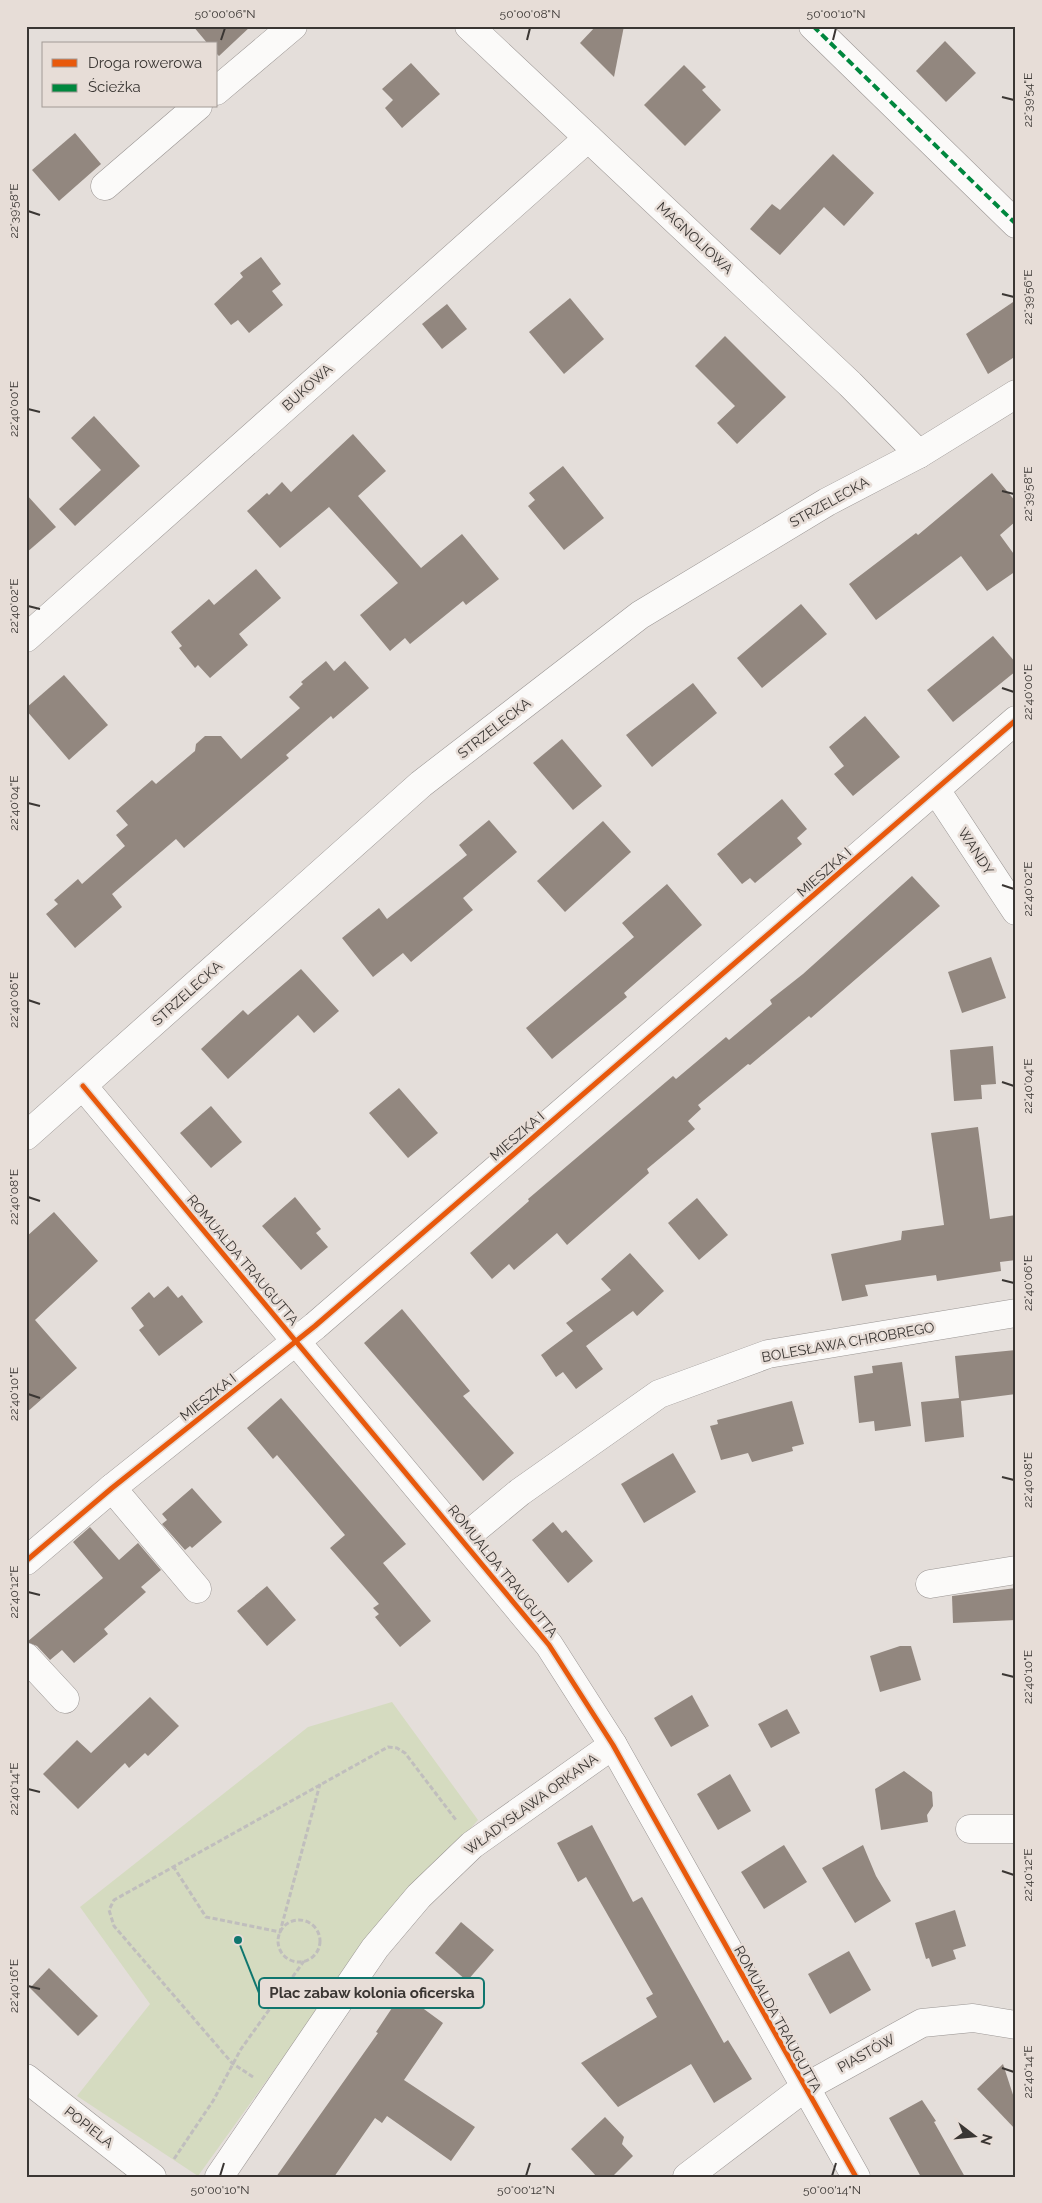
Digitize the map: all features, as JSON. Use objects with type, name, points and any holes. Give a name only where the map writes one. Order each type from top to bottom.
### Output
[{"type":"street","points":[[218,89],[293,26]]},
{"type":"street","name":"MAGNOLIOWA","points":[[469,26],[850,384],[918,454]]},
{"type":"street","points":[[813,26],[1016,224]]},
{"type":"street","points":[[105,186],[196,108]]},
{"type":"street","name":"BUKOWA","points":[[26,638],[588,138]]},
{"type":"street","name":"STRZELECKA","points":[[26,1136],[421,784],[640,615],[826,502],[918,454],[1016,394]]},
{"type":"street","name":"MIESZKA I","points":[[26,1561],[112,1488],[296,1341],[1016,720]]},
{"type":"street","name":"WANDY","points":[[936,790],[1016,911]]},
{"type":"street","name":"ROMUALDA TRAUGUTTA","points":[[83,1086],[463,1539],[549,1645],[612,1746],[856,2177]]},
{"type":"street","name":"BOLESŁAWA CHROBREGO","points":[[463,1539],[520,1492],[659,1394],[768,1354],[1016,1313]]},
{"type":"street","points":[[112,1488],[197,1589]]},
{"type":"street","points":[[930,1584],[1016,1570]]},
{"type":"street","points":[[26,1657],[65,1699]]},
{"type":"street","name":"WŁADYSŁAWA ORKANA","points":[[219,2177],[376,1948],[419,1896],[472,1845],[612,1746]]},
{"type":"street","points":[[970,1830],[1016,1829]]},
{"type":"street","name":"PIASTÓW","points":[[686,2177],[804,2088],[922,2023],[973,2018],[1016,2025]]},
{"type":"street","name":"POPIELA","points":[[26,2078],[162,2170]]},
{"type":"path","points":[[277,2093],[232,2063],[111,1922],[109,1910],[114,1900],[383,1749],[397,1748],[404,1753],[459,1825]]},
{"type":"path","points":[[304,1961],[291,1960],[285,1957],[278,1945],[320,1784]]},
{"type":"path","points":[[173,1866],[206,1917],[280,1932]]},
{"type":"path","points":[[162,2170],[213,2101],[232,2063],[304,1961],[315,1954],[318,1948],[318,1934],[310,1923],[296,1920],[284,1926],[280,1932]]},
{"type":"green space","points":[[392,1702],[478,1820],[343,1974],[198,2176],[77,2096],[150,2004],[80,1907],[308,1727]]},
{"type":"building","points":[[193,26],[251,26],[219,56],[218,42],[206,42]]},
{"type":"building","points":[[596,26],[624,26],[614,77],[580,43]]},
{"type":"building","points":[[945,41],[976,73],[946,102],[916,71]]},
{"type":"building","points":[[411,63],[440,94],[402,128],[385,108],[393,100],[382,89]]},
{"type":"building","points":[[684,65],[706,87],[702,90],[721,110],[685,146],[644,105]]},
{"type":"building","points":[[75,133],[101,164],[59,201],[32,170]]},
{"type":"building","points":[[833,154],[874,193],[844,226],[824,207],[780,255],[750,229],[772,204],[780,210]]},
{"type":"building","points":[[261,257],[281,284],[272,291],[283,305],[249,333],[238,320],[231,325],[214,304],[243,277],[240,273]]},
{"type":"building","points":[[570,298],[604,339],[564,374],[529,332]]},
{"type":"building","points":[[1016,300],[1016,356],[988,374],[966,334]]},
{"type":"building","points":[[447,304],[467,329],[442,349],[422,324]]},
{"type":"building","points":[[725,336],[786,397],[737,444],[717,423],[735,406],[695,366]]},
{"type":"building","points":[[94,416],[140,466],[75,526],[59,509],[101,470],[71,438]]},
{"type":"building","points":[[353,434],[386,471],[358,496],[421,568],[462,534],[499,579],[466,605],[463,601],[410,644],[405,638],[390,651],[360,615],[398,583],[329,507],[280,548],[247,511],[267,493],[269,495],[282,482],[291,492]]},
{"type":"building","points":[[563,466],[604,518],[564,550],[528,506],[535,500],[529,493]]},
{"type":"building","points":[[992,473],[1016,502],[1016,521],[1000,535],[1016,557],[1016,571],[987,591],[961,556],[876,620],[849,584],[916,533],[918,535]]},
{"type":"building","points":[[26,494],[56,527],[26,553]]},
{"type":"building","points":[[256,569],[281,598],[239,634],[248,645],[210,678],[198,665],[195,668],[179,648],[182,646],[171,632],[209,599],[214,605]]},
{"type":"building","points":[[801,604],[827,634],[762,688],[737,658]]},
{"type":"building","points":[[993,636],[1016,663],[1016,671],[953,722],[927,690]]},
{"type":"building","points":[[326,661],[334,671],[345,661],[369,688],[333,719],[331,716],[286,755],[289,758],[184,848],[176,839],[112,894],[122,907],[75,948],[46,914],[58,904],[54,900],[78,879],[82,884],[125,846],[116,835],[128,825],[116,811],[152,780],[156,784],[195,751],[196,744],[205,736],[221,736],[241,759],[300,708],[289,697],[303,684],[301,682]]},
{"type":"building","points":[[64,675],[108,725],[69,760],[26,710]]},
{"type":"building","points":[[693,683],[717,713],[652,767],[626,735]]},
{"type":"building","points":[[865,716],[900,757],[853,796],[834,774],[844,766],[829,747]]},
{"type":"building","points":[[562,739],[602,786],[573,810],[533,763]]},
{"type":"building","points":[[782,799],[807,829],[797,838],[802,844],[755,883],[750,878],[742,884],[717,854]]},
{"type":"building","points":[[489,820],[517,852],[463,898],[473,910],[411,962],[403,953],[373,977],[342,938],[379,908],[387,919],[467,855],[459,845]]},
{"type":"building","points":[[603,821],[631,852],[565,912],[537,881]]},
{"type":"building","points":[[912,876],[940,906],[811,1018],[809,1016],[698,1105],[701,1109],[688,1121],[695,1129],[647,1169],[649,1173],[567,1245],[557,1233],[514,1270],[509,1264],[492,1279],[470,1253],[529,1201],[528,1199],[673,1076],[676,1079],[726,1037],[729,1040],[772,1004],[770,1000],[803,974]]},
{"type":"building","points":[[667,884],[702,925],[624,993],[627,997],[552,1059],[526,1028],[634,937],[622,923]]},
{"type":"building","points":[[991,957],[1006,998],[962,1013],[948,972]]},
{"type":"building","points":[[301,969],[339,1011],[314,1033],[298,1015],[228,1079],[201,1049],[243,1010],[248,1015]]},
{"type":"building","points":[[993,1046],[996,1084],[981,1085],[982,1099],[954,1101],[950,1050]]},
{"type":"building","points":[[399,1088],[438,1133],[408,1158],[369,1113]]},
{"type":"building","points":[[211,1106],[242,1142],[211,1168],[180,1133]]},
{"type":"building","points":[[978,1127],[990,1219],[1016,1215],[1016,1260],[1000,1262],[1001,1271],[937,1281],[936,1275],[865,1285],[868,1296],[842,1301],[831,1254],[901,1240],[902,1231],[944,1225],[931,1133]]},
{"type":"building","points":[[295,1197],[321,1229],[316,1233],[328,1247],[301,1270],[262,1226]]},
{"type":"building","points":[[697,1198],[728,1235],[699,1260],[668,1223]]},
{"type":"building","points":[[54,1212],[98,1261],[35,1320],[77,1368],[26,1413],[26,1237]]},
{"type":"building","points":[[630,1253],[664,1291],[637,1316],[633,1311],[586,1346],[603,1369],[576,1389],[563,1372],[556,1377],[541,1355],[573,1331],[566,1323],[611,1290],[601,1279]]},
{"type":"building","points":[[168,1286],[178,1298],[182,1295],[203,1322],[159,1356],[139,1330],[144,1326],[131,1308],[149,1292],[154,1298]]},
{"type":"building","points":[[402,1309],[470,1391],[463,1396],[514,1453],[483,1481],[364,1343]]},
{"type":"building","points":[[1016,1350],[1016,1394],[961,1401],[964,1437],[925,1442],[921,1402],[959,1398],[955,1356]]},
{"type":"building","points":[[902,1362],[911,1426],[875,1431],[874,1421],[859,1423],[854,1376],[873,1373],[872,1366]]},
{"type":"building","points":[[281,1398],[406,1544],[383,1563],[431,1621],[400,1647],[375,1617],[379,1614],[373,1608],[379,1604],[330,1548],[345,1535],[277,1455],[273,1459],[247,1428]]},
{"type":"building","points":[[792,1401],[804,1444],[792,1447],[793,1451],[752,1462],[748,1453],[721,1460],[710,1426],[718,1424],[717,1420]]},
{"type":"building","points":[[673,1453],[696,1492],[644,1523],[621,1484]]},
{"type":"building","points":[[192,1488],[222,1522],[192,1548],[190,1546],[185,1550],[162,1524],[167,1520],[162,1514]]},
{"type":"building","points":[[553,1522],[562,1533],[566,1530],[593,1561],[568,1583],[532,1540]]},
{"type":"building","points":[[90,1527],[119,1560],[138,1543],[161,1570],[141,1587],[146,1592],[104,1629],[108,1634],[74,1663],[62,1650],[50,1660],[37,1646],[27,1642],[103,1578],[73,1542]]},
{"type":"building","points":[[267,1586],[296,1620],[267,1646],[237,1611]]},
{"type":"building","points":[[1016,1588],[1016,1620],[953,1623],[952,1596]]},
{"type":"building","points":[[900,1646],[911,1646],[921,1680],[880,1692],[870,1656]]},
{"type":"building","points":[[692,1695],[709,1726],[671,1747],[654,1718]]},
{"type":"building","points":[[150,1697],[179,1726],[148,1756],[145,1753],[129,1768],[125,1763],[78,1809],[43,1774],[77,1740],[91,1753]]},
{"type":"building","points":[[787,1709],[800,1733],[771,1748],[758,1724]]},
{"type":"building","points":[[904,1771],[932,1792],[933,1806],[927,1815],[928,1822],[881,1830],[875,1789]]},
{"type":"building","points":[[730,1774],[751,1811],[718,1830],[697,1794]]},
{"type":"building","points":[[592,1825],[633,1902],[642,1897],[724,2043],[728,2040],[752,2079],[714,2103],[691,2064],[618,2107],[581,2063],[657,2017],[646,1998],[653,1994],[586,1877],[578,1882],[557,1843]]},
{"type":"building","points":[[784,1845],[807,1882],[764,1909],[741,1872]]},
{"type":"building","points":[[863,1845],[876,1876],[891,1901],[855,1923],[822,1868]]},
{"type":"building","points":[[955,1910],[966,1946],[953,1950],[956,1959],[932,1967],[929,1958],[926,1959],[915,1923]]},
{"type":"building","points":[[461,1922],[494,1950],[467,1981],[435,1953]]},
{"type":"building","points":[[849,1951],[871,1990],[830,2014],[808,1974]]},
{"type":"building","points":[[49,1968],[98,2016],[78,2036],[30,1988]]},
{"type":"building","points":[[402,1993],[443,2023],[404,2080],[475,2127],[451,2161],[387,2116],[382,2123],[375,2118],[334,2177],[276,2177],[378,2033],[376,2032]]},
{"type":"building","points":[[1003,2064],[1016,2104],[1016,2130],[977,2089]]},
{"type":"building","points":[[922,2100],[936,2121],[934,2122],[965,2177],[921,2177],[889,2118]]},
{"type":"building","points":[[605,2117],[624,2137],[622,2144],[633,2156],[612,2177],[597,2177],[571,2149]]},
{"type":"marked path","points":[[813,26],[1016,224]]},
{"type":"cycle path","points":[[26,1561],[112,1488],[315,1326],[1016,720]]},
{"type":"cycle path","points":[[83,1086],[549,1645],[613,1745],[856,2177]]},
{"type":"place","name":"Plac zabaw kolonia oficerska","points":[[238,1940]]}]
